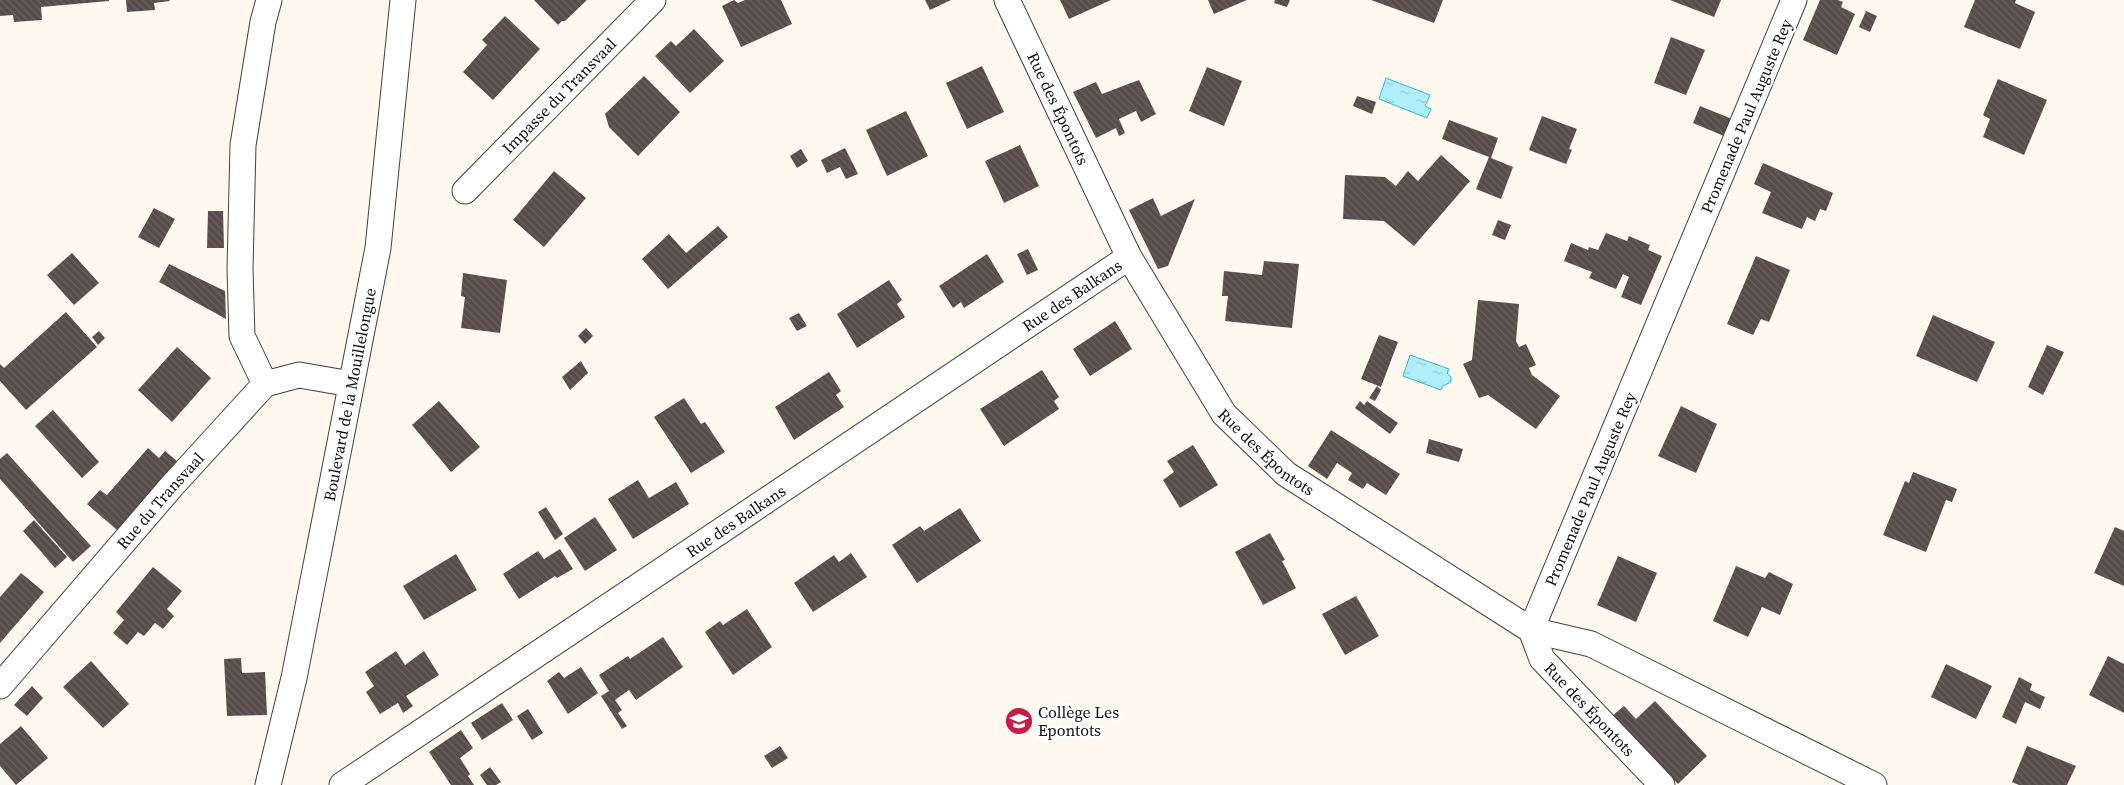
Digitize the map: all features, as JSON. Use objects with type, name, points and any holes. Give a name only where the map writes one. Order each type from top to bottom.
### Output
[{"type":"street","points":[[269,0],[263,22],[243,144],[240,269],[242,336],[265,384],[299,375],[351,384]]},
{"type":"street","name":"Boulevard de la Mouillelongue","points":[[268,785],[294,678],[378,248],[403,0]]},
{"type":"street","name":"Impasse du Transvaal","points":[[465,191],[653,0]]},
{"type":"street","name":"Rue des Épontots","points":[[1008,0],[1129,257],[1224,414],[1286,474],[1531,630],[1542,659],[1662,785]]},
{"type":"street","name":"Promenade Paul Auguste Rey","points":[[1531,630],[1794,0]]},
{"type":"street","name":"Rue des Balkans","points":[[342,785],[1129,257]]},
{"type":"street","name":"Rue du Transvaal","points":[[0,686],[171,486],[265,384]]},
{"type":"street","points":[[1531,630],[1591,644],[1874,785]]},
{"type":"water","points":[[1386,78],[1430,95],[1425,106],[1431,109],[1427,118],[1379,99]]},
{"type":"water","points":[[1410,355],[1449,369],[1447,373],[1451,377],[1451,382],[1443,386],[1441,390],[1403,376]]},
{"type":"building","points":[[0,0],[109,1],[41,7],[42,20],[14,22],[13,15],[0,16]]},
{"type":"building","points":[[126,0],[170,1],[154,3],[155,10],[127,12]]},
{"type":"building","points":[[534,0],[587,0],[565,21],[558,25]]},
{"type":"building","points":[[734,0],[738,3],[745,0],[781,0],[792,24],[741,47],[722,6]]},
{"type":"building","points":[[925,0],[951,0],[930,10]]},
{"type":"building","points":[[1060,0],[1111,0],[1069,19]]},
{"type":"building","points":[[1208,0],[1247,0],[1214,14]]},
{"type":"building","points":[[1275,0],[1290,0],[1287,7],[1274,3]]},
{"type":"building","points":[[1371,0],[1443,0],[1434,23]]},
{"type":"building","points":[[1670,0],[1721,0],[1714,17]]},
{"type":"building","points":[[1820,0],[1838,0],[1843,2],[1841,7],[1855,14],[1837,55],[1803,40]]},
{"type":"building","points":[[1975,0],[2016,0],[2015,3],[2035,12],[2020,49],[1964,27]]},
{"type":"building","points":[[1866,11],[1877,16],[1870,32],[1859,27]]},
{"type":"building","points":[[505,16],[540,49],[493,100],[463,72],[487,45],[482,40]]},
{"type":"building","points":[[694,29],[724,61],[690,93],[655,56],[671,41],[676,46]]},
{"type":"building","points":[[1671,37],[1705,50],[1686,95],[1654,83]]},
{"type":"building","points":[[982,66],[1004,112],[967,129],[946,83]]},
{"type":"building","points":[[1207,67],[1242,81],[1224,126],[1189,111]]},
{"type":"building","points":[[644,76],[680,112],[638,156],[609,127],[605,114]]},
{"type":"building","points":[[1998,79],[2047,100],[2024,155],[1983,137],[1990,119],[1983,115]]},
{"type":"building","points":[[1139,80],[1156,114],[1141,122],[1136,111],[1119,119],[1125,133],[1119,136],[1116,128],[1096,138],[1073,92],[1096,82],[1102,94]]},
{"type":"building","points":[[1357,96],[1376,102],[1372,114],[1353,106]]},
{"type":"building","points":[[1700,106],[1732,119],[1724,136],[1693,123]]},
{"type":"building","points":[[906,111],[928,156],[887,176],[866,130]]},
{"type":"building","points":[[1542,116],[1577,129],[1569,149],[1572,150],[1566,164],[1529,150]]},
{"type":"building","points":[[1449,120],[1498,138],[1491,158],[1513,167],[1501,199],[1476,189],[1489,157],[1442,139]]},
{"type":"building","points":[[1020,145],[1039,186],[1004,203],[985,161]]},
{"type":"building","points":[[845,148],[858,174],[846,179],[840,167],[827,173],[821,160]]},
{"type":"building","points":[[801,149],[808,161],[797,168],[790,156]]},
{"type":"building","points":[[1441,155],[1470,181],[1414,246],[1384,221],[1343,219],[1345,175],[1385,177],[1396,186],[1408,171],[1418,181]]},
{"type":"building","points":[[1763,163],[1833,193],[1826,211],[1820,209],[1815,221],[1807,217],[1802,229],[1762,213],[1771,192],[1754,184]]},
{"type":"building","points":[[554,171],[586,198],[544,247],[513,220]]},
{"type":"building","points":[[1153,198],[1161,216],[1195,199],[1168,266],[1158,269],[1129,210]]},
{"type":"building","points":[[154,208],[175,219],[159,248],[138,237]]},
{"type":"building","points":[[208,211],[223,211],[224,248],[207,248]]},
{"type":"building","points":[[1498,220],[1511,225],[1505,240],[1492,235]]},
{"type":"building","points":[[718,226],[728,237],[668,289],[642,259],[669,234],[686,253]]},
{"type":"building","points":[[1606,233],[1627,241],[1629,236],[1650,245],[1648,250],[1662,256],[1641,305],[1621,297],[1629,277],[1623,274],[1616,289],[1589,278],[1592,272],[1564,261],[1571,243],[1588,250],[1589,247],[1598,250]]},
{"type":"building","points":[[1028,249],[1038,270],[1027,275],[1017,254]]},
{"type":"building","points":[[72,253],[99,283],[74,305],[47,275]]},
{"type":"building","points":[[987,254],[1004,282],[964,308],[961,302],[953,308],[939,286]]},
{"type":"building","points":[[1756,256],[1790,270],[1769,322],[1761,319],[1753,335],[1727,324]]},
{"type":"building","points":[[1264,261],[1299,264],[1292,328],[1225,321],[1228,296],[1222,296],[1224,271],[1262,275]]},
{"type":"building","points":[[169,264],[225,291],[226,319],[159,282]]},
{"type":"building","points":[[463,273],[507,280],[500,333],[461,328],[465,297],[461,296]]},
{"type":"building","points":[[889,280],[902,300],[897,304],[905,317],[857,348],[837,314]]},
{"type":"building","points":[[1478,300],[1519,304],[1516,341],[1519,347],[1526,344],[1536,365],[1529,368],[1532,375],[1560,396],[1536,429],[1488,395],[1479,398],[1463,364],[1472,360]]},
{"type":"building","points":[[66,312],[97,347],[26,410],[0,381],[0,364],[4,368]]},
{"type":"building","points":[[799,313],[807,326],[797,331],[789,318]]},
{"type":"building","points":[[1933,315],[1995,342],[1977,382],[1916,356]]},
{"type":"building","points":[[1115,321],[1132,349],[1090,376],[1073,349]]},
{"type":"building","points":[[586,328],[593,336],[585,344],[578,336]]},
{"type":"building","points":[[99,331],[105,338],[98,345],[92,337]]},
{"type":"building","points":[[1379,335],[1398,342],[1381,387],[1361,379]]},
{"type":"building","points":[[2047,345],[2064,352],[2043,395],[2028,387]]},
{"type":"building","points":[[177,347],[211,378],[172,422],[138,390]]},
{"type":"building","points":[[581,361],[588,373],[570,390],[562,377]]},
{"type":"building","points":[[1042,370],[1059,397],[1054,401],[1059,409],[1004,446],[980,409]]},
{"type":"building","points":[[829,372],[841,391],[836,395],[844,407],[794,440],[775,407]]},
{"type":"building","points":[[1377,386],[1381,390],[1375,401],[1369,398]]},
{"type":"building","points":[[684,398],[701,424],[705,422],[725,452],[691,473],[654,417]]},
{"type":"building","points":[[439,401],[480,447],[451,472],[412,425]]},
{"type":"building","points":[[1360,401],[1364,405],[1367,401],[1398,423],[1390,434],[1355,408]]},
{"type":"building","points":[[1681,406],[1717,424],[1696,473],[1658,456]]},
{"type":"building","points":[[53,410],[99,462],[82,478],[35,426]]},
{"type":"building","points":[[1331,430],[1400,474],[1386,495],[1367,483],[1363,489],[1348,480],[1352,473],[1337,463],[1327,479],[1308,466]]},
{"type":"building","points":[[1429,439],[1463,449],[1459,462],[1426,453]]},
{"type":"building","points":[[1193,445],[1218,485],[1180,508],[1163,480],[1174,472],[1167,461]]},
{"type":"building","points":[[148,448],[159,458],[165,451],[177,461],[117,530],[87,504],[100,490],[107,495]]},
{"type":"building","points":[[7,453],[91,546],[73,562],[0,479],[0,459]]},
{"type":"building","points":[[1913,472],[1957,489],[1952,502],[1946,500],[1926,552],[1883,535],[1905,481],[1909,483]]},
{"type":"building","points":[[638,480],[649,498],[676,482],[689,504],[633,539],[608,499]]},
{"type":"building","points":[[546,507],[563,534],[555,540],[538,512]]},
{"type":"building","points":[[960,508],[981,541],[917,583],[892,545],[920,526],[924,531]]},
{"type":"building","points":[[595,517],[617,550],[585,571],[564,538]]},
{"type":"building","points":[[34,520],[67,557],[55,568],[23,531]]},
{"type":"building","points":[[2115,527],[2124,531],[2124,586],[2094,573]]},
{"type":"building","points":[[1270,533],[1285,560],[1282,561],[1296,588],[1263,605],[1235,552]]},
{"type":"building","points":[[560,549],[573,569],[557,578],[555,576],[519,599],[503,574],[538,551],[544,559]]},
{"type":"building","points":[[851,553],[867,577],[813,612],[794,583],[834,555],[839,562]]},
{"type":"building","points":[[456,554],[477,590],[424,620],[403,586]]},
{"type":"building","points":[[1618,556],[1657,573],[1636,622],[1597,605]]},
{"type":"building","points":[[1736,566],[1765,578],[1769,572],[1793,584],[1780,615],[1762,607],[1748,637],[1713,621]]},
{"type":"building","points":[[153,567],[182,591],[167,609],[174,616],[163,629],[155,623],[144,636],[138,632],[127,645],[113,633],[124,620],[116,612]]},
{"type":"building","points":[[21,573],[44,592],[0,643],[0,597]]},
{"type":"building","points":[[1356,596],[1379,636],[1345,655],[1322,614]]},
{"type":"building","points":[[747,609],[772,647],[733,675],[705,632],[720,621],[723,625]]},
{"type":"building","points":[[663,637],[683,667],[636,700],[629,690],[615,700],[622,710],[618,713],[627,726],[622,729],[601,696],[609,691],[599,675],[628,656],[630,659]]},
{"type":"building","points":[[396,651],[405,665],[424,651],[439,675],[406,696],[413,706],[403,713],[398,703],[380,714],[366,692],[374,686],[365,672]]},
{"type":"building","points":[[2108,656],[2124,664],[2124,713],[2089,695]]},
{"type":"building","points":[[241,658],[242,673],[265,672],[267,715],[227,716],[224,659]]},
{"type":"building","points":[[91,661],[129,704],[103,728],[63,687]]},
{"type":"building","points":[[1946,664],[1992,686],[1976,719],[1931,697]]},
{"type":"building","points":[[581,667],[598,693],[568,714],[547,681],[559,672],[564,678]]},
{"type":"building","points":[[2019,677],[2032,684],[2030,690],[2045,697],[2040,709],[2025,702],[2016,724],[2002,717]]},
{"type":"building","points":[[32,686],[43,698],[27,716],[14,705]]},
{"type":"building","points":[[1655,701],[1707,756],[1678,784],[1612,716],[1624,706],[1636,719]]},
{"type":"building","points":[[502,703],[513,720],[482,740],[471,723]]},
{"type":"building","points":[[528,709],[543,733],[532,740],[517,716]]},
{"type":"building","points":[[21,726],[48,758],[16,785],[0,766],[0,744]]},
{"type":"building","points":[[461,730],[473,748],[460,758],[470,774],[468,776],[474,785],[451,785],[429,752]]},
{"type":"building","points":[[780,746],[788,758],[772,768],[764,756]]},
{"type":"building","points":[[2027,746],[2076,766],[2067,785],[2019,785],[2012,782]]},
{"type":"building","points":[[490,767],[501,782],[496,785],[487,785],[480,775]]},
{"type":"place","name":"Collège Les Epontots","points":[[1019,721]]}]
